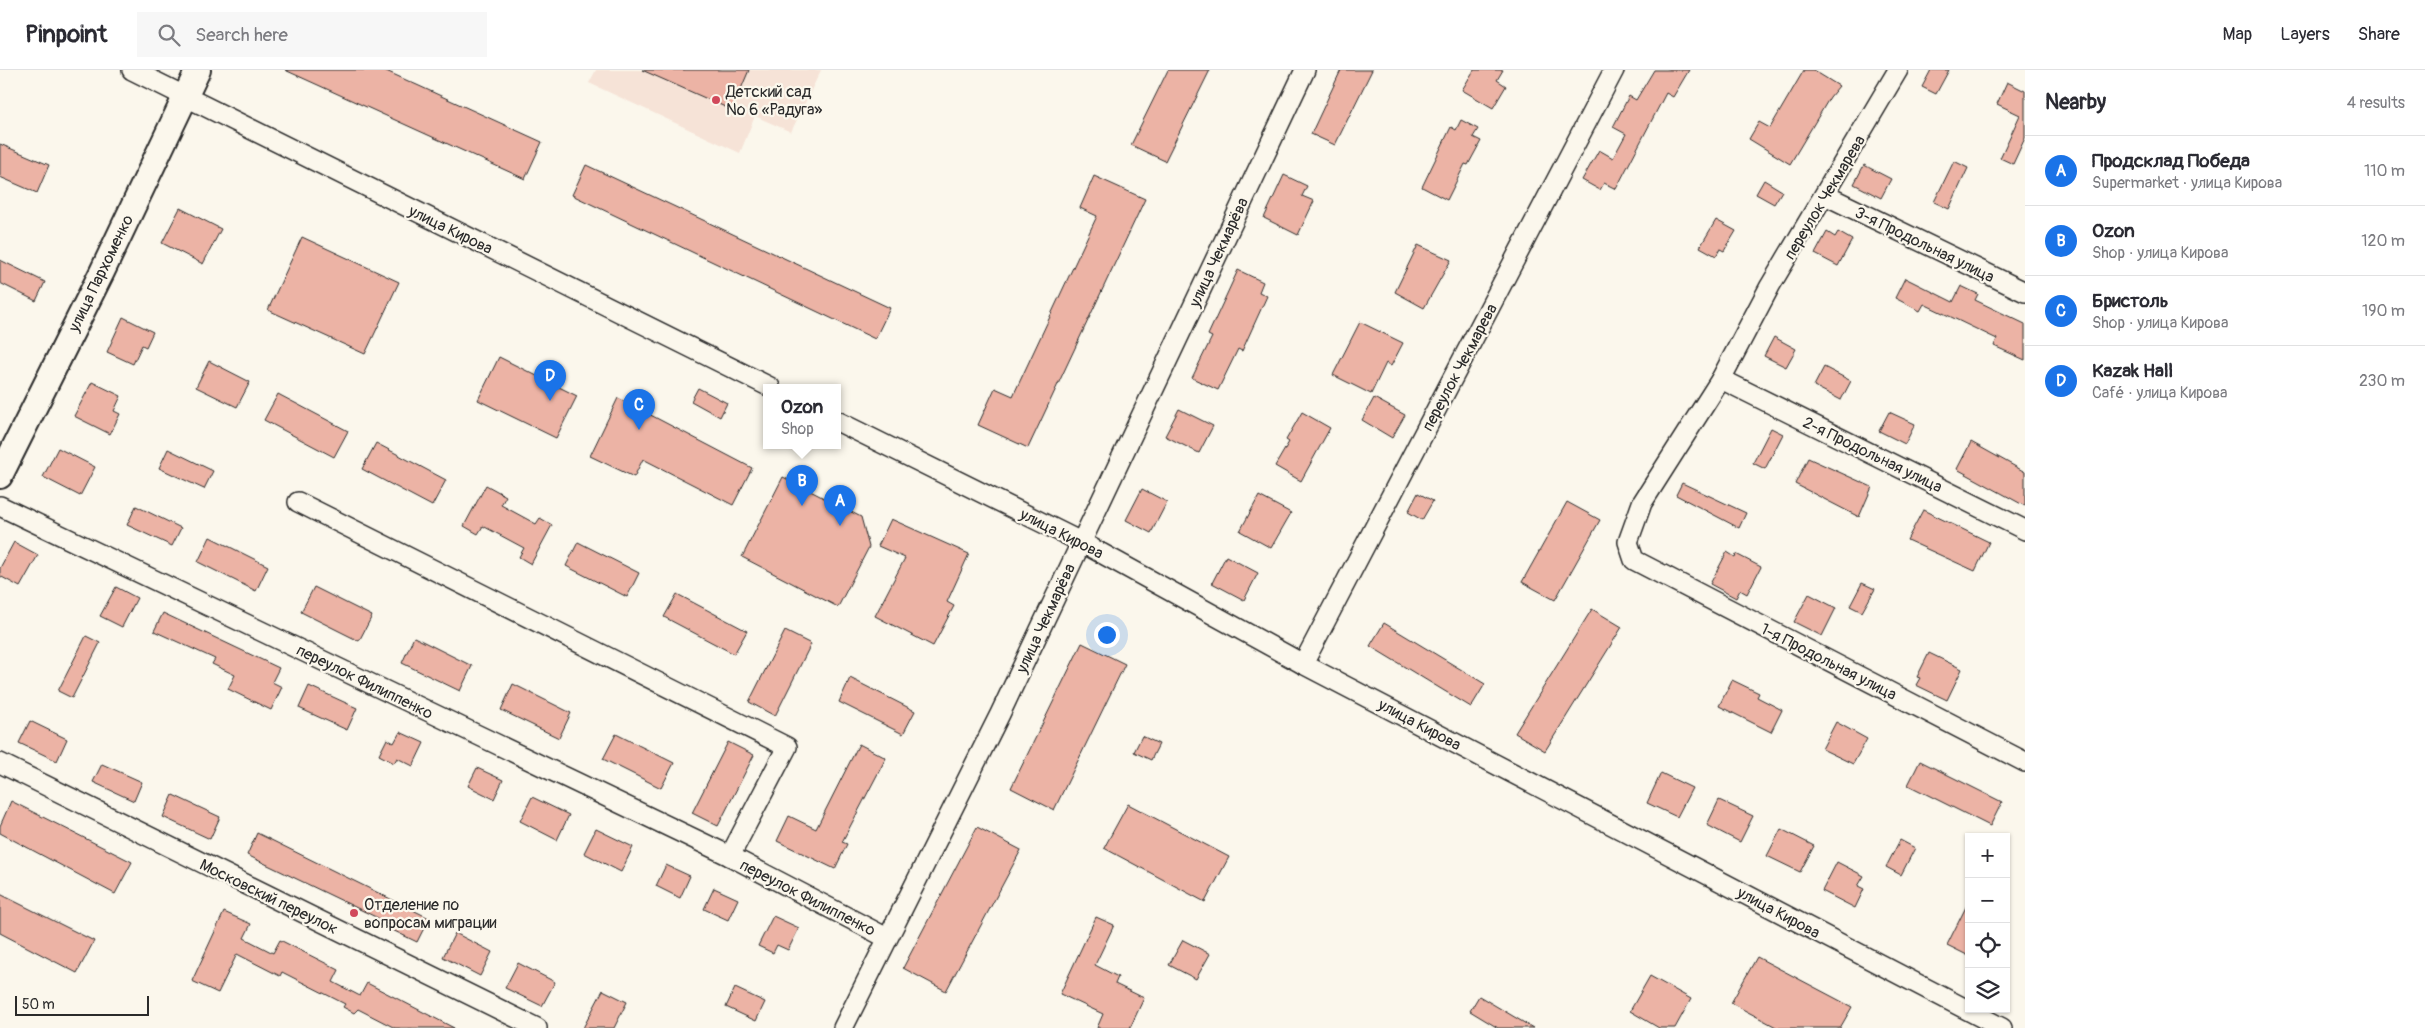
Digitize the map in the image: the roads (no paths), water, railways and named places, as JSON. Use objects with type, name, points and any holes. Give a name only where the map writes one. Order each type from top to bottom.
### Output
[{"type":"main road","name":"улица Пархоменко","points":[[0,476],[102,272],[198,70]]},
{"type":"street","name":"улица Кирова","points":[[132,70],[764,384]]},
{"type":"street","name":"улица Чекмарёва","points":[[842,1028],[1000,714],[1305,70]]},
{"type":"street","name":"переулок Чекмарева","points":[[1303,664],[1614,70]]},
{"type":"street","name":"переулок Чекмарева","points":[[1634,560],[1628,542],[1642,503],[1721,379],[1770,286],[1826,195],[1898,70]]},
{"type":"street","name":"3-я Продольная улица","points":[[1826,195],[2025,292]]},
{"type":"street","name":"2-я Продольная улица","points":[[1721,379],[2025,530]]},
{"type":"street","name":"улица Кирова","points":[[841,423],[1081,542],[1303,664],[2002,1028]]},
{"type":"street","name":"переулок Филиппенко","points":[[298,502],[787,748],[730,856]]},
{"type":"street","name":"переулок Филиппенко","points":[[0,506],[730,856],[887,938]]},
{"type":"street","name":"1-я Продольная улица","points":[[1634,560],[2025,762]]},
{"type":"street","name":"Московский переулок","points":[[0,763],[537,1028]]},
{"type":"place","name":"Детский сад № 6 «Радуга»","points":[[716,100]]},
{"type":"place","name":"Kazak Hall","points":[[550,401]]},
{"type":"place","name":"Бристоль","points":[[639,430]]},
{"type":"place","name":"Ozon","points":[[802,506]]},
{"type":"place","name":"Продсклад Победа","points":[[840,526]]},
{"type":"place","name":"Отделение по вопросам миграции","points":[[354,913]]}]
